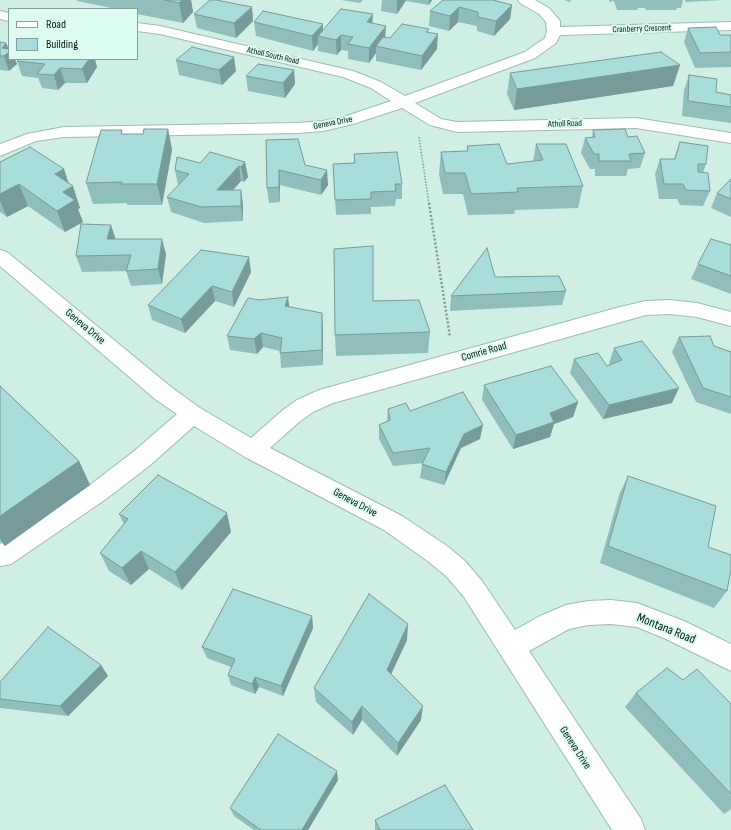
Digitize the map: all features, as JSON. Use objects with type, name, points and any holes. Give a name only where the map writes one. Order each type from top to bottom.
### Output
[{"type":"street","points":[[525,0],[544,12],[553,21],[554,31]]},
{"type":"street","name":"Cranberry Crescent","points":[[554,31],[731,26]]},
{"type":"street","name":"Atholl South Road","points":[[138,27],[160,30],[348,74],[376,85],[403,102]]},
{"type":"street","name":"Geneva Drive","points":[[0,151],[33,137],[64,132],[298,128],[323,126],[347,121],[530,55],[551,40],[554,31]]},
{"type":"street","name":"Atholl Road","points":[[403,102],[436,122],[457,127],[636,123],[731,138]]},
{"type":"street","name":"Geneva Drive","points":[[0,256],[163,393],[192,414],[253,450],[393,523],[438,554],[456,569],[473,589],[618,814],[630,830]]},
{"type":"street","name":"Comrie Road","points":[[253,450],[275,429],[305,406],[327,396],[620,314],[646,308],[670,307],[697,310],[731,319]]},
{"type":"street","points":[[0,555],[2,556],[98,492],[141,459],[192,414]]},
{"type":"street","name":"Montana Road","points":[[510,646],[566,617],[588,612],[611,612],[637,615],[675,630],[731,658]]},
{"type":"path","points":[[418,132],[453,360]]},
{"type":"building","points":[[165,0],[182,0],[179,3]]},
{"type":"building","points":[[210,0],[252,7],[234,23],[194,14]]},
{"type":"building","points":[[443,0],[493,0],[512,5],[496,21],[478,17],[478,12],[459,7],[450,16],[430,11]]},
{"type":"building","points":[[341,9],[373,14],[367,22],[386,26],[369,48],[348,44],[353,37],[341,35],[336,40],[318,36]]},
{"type":"building","points":[[263,11],[323,24],[312,36],[254,22]]},
{"type":"building","points":[[402,24],[429,29],[426,32],[438,34],[422,56],[376,46],[383,37],[390,38]]},
{"type":"building","points":[[716,27],[720,35],[731,35],[731,52],[700,53],[688,28]]},
{"type":"building","points":[[0,42],[6,43],[2,48],[8,49],[8,53],[4,56],[0,56]]},
{"type":"building","points":[[192,47],[234,57],[219,70],[176,60]]},
{"type":"building","points":[[661,52],[680,65],[517,89],[510,73]]},
{"type":"building","points":[[88,60],[82,69],[60,68],[54,75],[37,74],[45,64],[17,61]]},
{"type":"building","points":[[258,64],[294,70],[283,83],[246,76]]},
{"type":"building","points":[[689,75],[717,79],[716,92],[731,95],[731,107],[688,101]]},
{"type":"building","points":[[144,129],[168,129],[157,184],[121,184],[122,182],[86,183],[101,130],[122,130],[121,134],[143,134]]},
{"type":"building","points":[[625,129],[628,137],[637,136],[645,153],[629,154],[631,161],[599,161],[599,154],[594,154],[585,138],[595,137],[593,130]]},
{"type":"building","points":[[298,139],[305,165],[327,170],[321,180],[279,170],[279,187],[267,188],[266,140]]},
{"type":"building","points":[[680,142],[708,146],[706,164],[698,164],[698,172],[708,173],[710,191],[686,190],[683,184],[664,184],[660,159],[675,159]]},
{"type":"building","points":[[499,144],[507,164],[543,160],[536,144],[566,144],[583,186],[517,188],[518,192],[471,194],[465,173],[445,173],[441,152],[468,151],[467,146]]},
{"type":"building","points":[[30,147],[64,169],[55,174],[73,186],[63,192],[75,200],[57,211],[19,184],[0,194],[0,162]]},
{"type":"building","points":[[210,152],[245,162],[241,167],[239,166],[217,190],[241,190],[241,206],[201,207],[167,197],[189,174],[175,170],[177,157],[200,163]]},
{"type":"building","points":[[397,152],[402,184],[395,184],[396,191],[371,192],[371,199],[335,200],[333,164],[355,163],[354,154]]},
{"type":"building","points":[[731,179],[731,199],[717,193]]},
{"type":"building","points":[[81,224],[111,225],[107,239],[162,239],[158,269],[126,271],[131,255],[76,256]]},
{"type":"building","points":[[711,239],[731,245],[731,276],[698,264]]},
{"type":"building","points":[[373,246],[373,301],[419,300],[430,332],[335,335],[334,249]]},
{"type":"building","points":[[487,248],[495,277],[559,276],[566,291],[451,296]]},
{"type":"building","points":[[201,250],[249,257],[232,292],[212,286],[181,319],[148,305]]},
{"type":"building","points":[[288,297],[285,306],[322,313],[322,350],[280,353],[282,338],[261,333],[254,339],[227,336],[248,298],[259,300]]},
{"type":"building","points":[[710,336],[714,346],[731,352],[731,397],[703,388],[679,337]]},
{"type":"building","points":[[642,341],[679,388],[609,405],[574,359],[598,353],[607,366],[622,360],[614,348]]},
{"type":"building","points":[[551,366],[578,402],[550,413],[554,422],[516,435],[484,385]]},
{"type":"building","points":[[0,386],[79,461],[0,516]]},
{"type":"building","points":[[463,392],[483,425],[464,434],[446,472],[422,464],[430,448],[393,453],[379,425],[390,420],[388,409],[406,403],[410,411]]},
{"type":"building","points":[[158,475],[227,513],[175,572],[141,551],[122,568],[100,553],[128,519],[119,514]]},
{"type":"building","points":[[628,476],[716,506],[708,547],[731,555],[731,569],[727,591],[608,546]]},
{"type":"building","points":[[233,589],[312,616],[281,686],[255,677],[252,684],[228,675],[235,659],[202,647]]},
{"type":"building","points":[[369,594],[408,624],[387,670],[423,706],[398,743],[362,706],[352,722],[314,688]]},
{"type":"building","points":[[48,627],[101,665],[60,706],[0,699],[0,682]]},
{"type":"building","points":[[667,668],[683,680],[697,669],[731,704],[731,794],[636,693]]},
{"type":"building","points":[[278,734],[337,771],[302,830],[261,830],[230,808]]},
{"type":"building","points":[[445,785],[473,830],[380,830],[375,820]]}]
